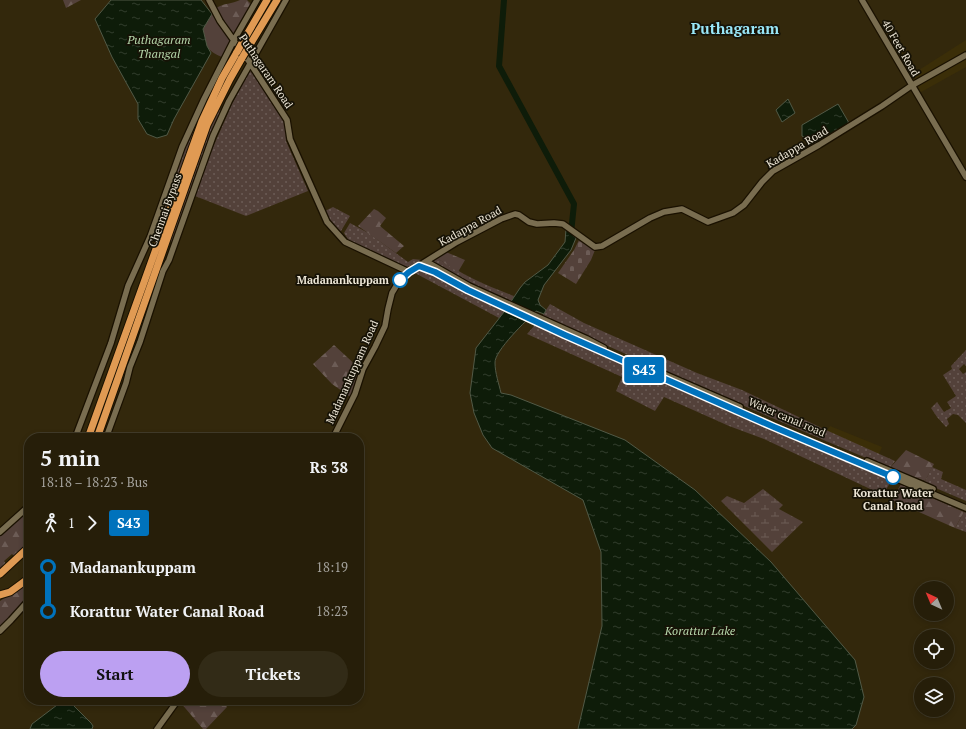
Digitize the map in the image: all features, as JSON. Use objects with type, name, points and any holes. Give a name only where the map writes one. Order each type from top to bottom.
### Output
[{"type":"highway","name":"Chennai Bypass","points":[[99,433],[207,125],[230,79],[242,43],[267,0]]},
{"type":"highway","name":"Chennai Bypass","points":[[90,433],[202,121],[222,78],[239,55],[248,48],[276,0]]},
{"type":"highway","points":[[0,574],[24,552]]},
{"type":"highway","points":[[0,595],[10,592],[24,582]]},
{"type":"main road","name":"Puthagaram Road","points":[[208,0],[220,21],[288,120],[290,139],[327,222],[345,242],[409,272]]},
{"type":"main road","points":[[77,433],[110,343],[128,286],[150,237],[182,147],[234,40],[257,0]]},
{"type":"main road","points":[[108,433],[140,342],[162,271],[168,260],[210,143],[229,101],[286,0]]},
{"type":"main road","name":"40 Feet Road","points":[[862,0],[911,86],[966,177]]},
{"type":"main road","name":"Kadappa Road","points":[[428,261],[457,242],[511,214],[520,215],[529,222],[537,224],[559,223],[566,226],[590,244],[598,247],[650,218],[664,212],[682,209],[708,222],[733,213],[744,205],[762,182],[773,171],[819,145],[911,86],[966,55]]},
{"type":"main road","points":[[409,272],[428,261],[469,286],[505,305]]},
{"type":"main road","points":[[419,266],[435,272],[462,287],[538,320]]},
{"type":"main road","name":"Madanankuppam Road","points":[[336,433],[355,394],[363,369],[385,326],[392,293],[409,272]]},
{"type":"main road","name":"Water canal road","points":[[538,320],[587,339],[601,347],[742,408],[783,428],[886,469],[966,508]]},
{"type":"main road","name":"Water canal road","points":[[538,320],[565,335],[774,427],[966,504]]},
{"type":"main road","points":[[0,532],[24,510]]},
{"type":"main road","points":[[0,631],[24,606]]},
{"type":"main road","points":[[157,729],[174,705]]},
{"type":"shaded area","points":[[966,40],[966,67],[914,96],[905,79]]},
{"type":"shaded area","points":[[830,426],[882,447],[877,459],[822,438]]},
{"type":"green space","points":[[63,0],[81,0],[66,8]]},
{"type":"green space","points":[[240,0],[247,0],[251,4],[233,35],[216,8]]},
{"type":"green space","points":[[212,14],[230,40],[222,57],[210,50],[205,40],[203,29]]},
{"type":"green space","points":[[250,70],[285,121],[286,141],[308,191],[246,216],[195,196],[214,145],[232,104]]},
{"type":"green space","points":[[203,103],[207,105],[157,237],[153,236],[183,148]]},
{"type":"green space","points":[[217,109],[223,111],[173,242],[168,241],[203,143]]},
{"type":"green space","points":[[333,207],[350,216],[341,231],[339,231],[328,218],[325,211]]},
{"type":"green space","points":[[374,209],[386,218],[380,226],[404,246],[396,253],[358,226]]},
{"type":"green space","points":[[350,223],[370,234],[408,262],[413,259],[422,260],[407,267],[349,241],[344,233]]},
{"type":"green space","points":[[579,240],[595,250],[591,260],[576,284],[558,273]]},
{"type":"green space","points":[[446,252],[465,260],[458,272],[437,258]]},
{"type":"green space","points":[[437,258],[474,279],[514,296],[511,302],[457,276],[432,261]]},
{"type":"green space","points":[[421,269],[427,270],[504,312],[499,318],[413,272]]},
{"type":"green space","points":[[550,304],[584,323],[697,373],[742,390],[895,461],[890,468],[715,394],[542,316]]},
{"type":"green space","points":[[535,325],[891,481],[883,495],[764,439],[729,426],[664,397],[655,411],[616,391],[622,377],[527,334]]},
{"type":"green space","points":[[334,345],[360,369],[352,398],[332,384],[313,364]]},
{"type":"green space","points":[[966,350],[966,366],[964,364],[959,369],[963,374],[966,372],[966,423],[958,415],[953,414],[947,419],[949,424],[946,427],[931,408],[937,402],[944,412],[951,408],[947,402],[956,396],[943,375],[952,369],[951,366]]},
{"type":"green space","points":[[906,450],[934,464],[925,481],[890,468]]},
{"type":"green space","points":[[932,467],[943,472],[941,479],[966,490],[966,501],[924,483]]},
{"type":"green space","points":[[901,484],[964,512],[955,528],[892,500]]},
{"type":"green space","points":[[763,489],[783,505],[779,509],[803,522],[772,552],[721,501],[727,496],[744,503]]},
{"type":"green space","points":[[964,512],[966,513],[966,532],[955,528]]},
{"type":"green space","points":[[24,514],[24,547],[14,556],[12,554],[4,561],[6,564],[0,569],[0,536]]},
{"type":"green space","points":[[24,586],[24,602],[0,629],[0,601]]},
{"type":"green space","points":[[183,705],[225,705],[227,707],[206,729],[203,729]]},
{"type":"water","name":"Puthagaram Thangal","points":[[111,0],[201,0],[212,14],[203,29],[207,46],[211,53],[174,119],[167,135],[157,138],[147,134],[138,119],[138,104],[112,57],[95,19]]},
{"type":"water","points":[[788,99],[795,113],[782,122],[776,110]]},
{"type":"water","points":[[838,104],[849,123],[816,143],[802,136],[802,125]]},
{"type":"water","name":"Korattur Lake","points":[[566,229],[576,238],[571,250],[544,285],[538,300],[540,305],[546,310],[544,314],[536,311],[505,344],[496,358],[496,371],[501,393],[511,395],[625,440],[695,490],[771,562],[855,660],[864,697],[856,725],[852,729],[578,729],[602,626],[601,552],[583,500],[492,448],[483,435],[474,413],[470,393],[476,348],[525,282],[548,265],[565,242]]},
{"type":"water","points":[[57,705],[73,705],[93,726],[92,729],[30,729],[32,724]]},
{"type":"waterway","points":[[504,0],[499,66],[574,204],[571,233]]},
{"type":"bus line","name":"S43","points":[[400,280],[419,266],[428,268],[468,290],[565,335],[774,427],[893,477]]},
{"type":"place","name":"Madanankuppam","points":[[400,280]]},
{"type":"place","name":"Korattur Water Canal Road","points":[[893,477]]},
{"type":"district","name":"Puthagaram","points":[[735,29]]}]
